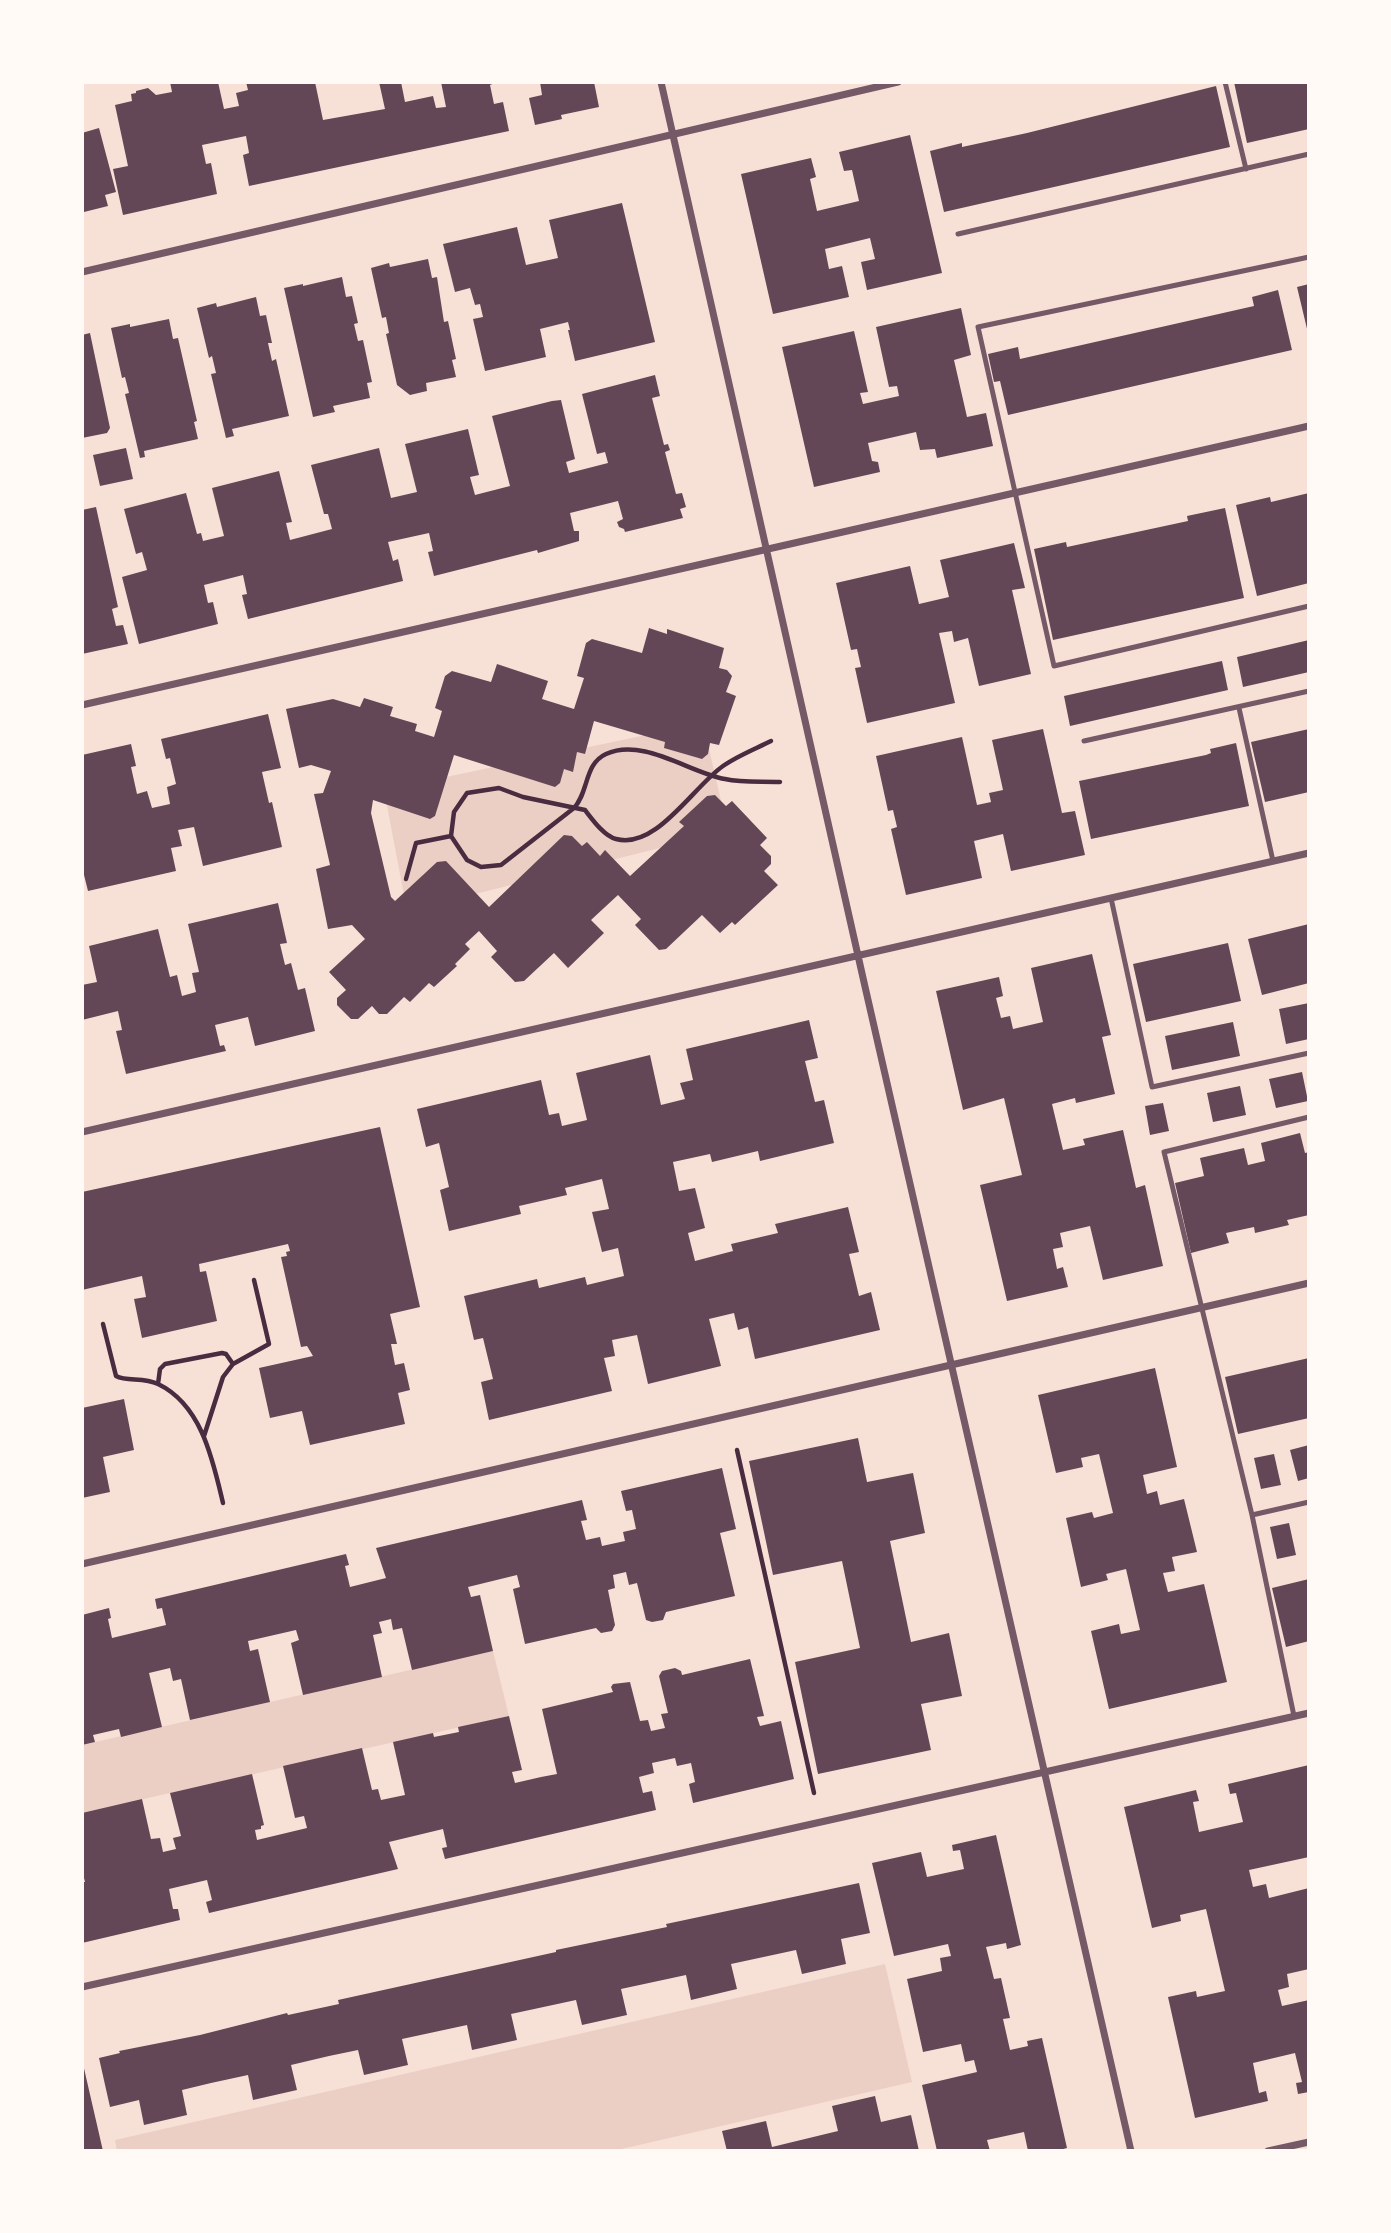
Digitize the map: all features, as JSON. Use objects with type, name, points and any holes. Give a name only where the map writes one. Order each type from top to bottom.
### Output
[{"type":"street","points":[[662,82],[1131,2151]]},
{"type":"street","points":[[82,272],[898,82]]},
{"type":"street","points":[[82,705],[1309,426]]},
{"type":"street","points":[[82,1132],[1309,853]]},
{"type":"street","points":[[82,1564],[1309,1283]]},
{"type":"street","points":[[82,1987],[1309,1713]]},
{"type":"street","points":[[1268,2151],[1309,2142]]},
{"type":"lane","points":[[1225,82],[1246,169]]},
{"type":"lane","points":[[958,234],[1309,154]]},
{"type":"lane","points":[[1309,257],[978,327],[1054,666],[1309,606]]},
{"type":"lane","points":[[1084,741],[1309,691]]},
{"type":"lane","points":[[1239,708],[1273,861]]},
{"type":"lane","points":[[1111,898],[1152,1087],[1309,1053]]},
{"type":"lane","points":[[1294,1716],[1252,1516],[1164,1152],[1309,1117]]},
{"type":"lane","points":[[1252,1516],[1309,1502]]},
{"type":"path","points":[[771,741],[723,766],[713,775],[649,835],[632,840],[614,839],[594,822],[585,810],[574,808],[523,797],[499,788],[467,793],[454,812],[451,836],[467,860],[481,867],[501,865],[574,808],[582,800],[590,768],[606,754],[636,750],[713,775],[725,779],[780,782]]},
{"type":"path","points":[[406,879],[416,843],[451,836]]},
{"type":"path","points":[[204,1437],[223,1377],[233,1364],[269,1344],[254,1280]]},
{"type":"path","points":[[103,1324],[116,1376],[121,1379],[145,1378],[168,1389],[185,1406],[210,1449],[223,1503]]},
{"type":"path","points":[[158,1384],[160,1369],[165,1364],[222,1353],[226,1354],[233,1364]]},
{"type":"path","points":[[737,1450],[814,1793]]},
{"type":"shaded area","points":[[703,723],[728,831],[407,911],[384,790]]},
{"type":"shaded area","points":[[493,1651],[509,1716],[82,1813],[82,1745]]},
{"type":"shaded area","points":[[885,1964],[912,2082],[613,2151],[117,2151],[115,2140]]},
{"type":"building","points":[[170,82],[218,82],[224,109],[239,106],[236,93],[248,90],[246,82],[315,82],[323,120],[385,109],[379,82],[401,82],[405,102],[433,96],[436,108],[446,107],[441,82],[497,82],[490,85],[494,104],[503,102],[509,131],[249,186],[243,155],[249,153],[246,136],[202,145],[206,164],[211,163],[217,194],[123,215],[113,169],[128,166],[115,105],[132,101],[131,94],[148,88],[156,95],[172,92]]},
{"type":"building","points":[[540,82],[594,82],[599,107],[561,115],[562,119],[535,125],[529,98],[542,95]]},
{"type":"building","points":[[1234,82],[1309,82],[1309,129],[1247,143]]},
{"type":"building","points":[[1216,86],[1230,147],[944,212],[930,151],[1027,133]]},
{"type":"building","points":[[99,128],[116,192],[105,195],[108,206],[84,212],[82,133]]},
{"type":"building","points":[[910,135],[942,273],[867,290],[861,262],[875,259],[870,238],[825,249],[829,269],[842,266],[849,297],[773,314],[741,174],[811,158],[816,177],[810,179],[817,211],[859,201],[852,170],[844,171],[839,152]]},
{"type":"building","points":[[622,203],[655,342],[575,361],[568,322],[540,329],[546,357],[485,371],[473,319],[483,317],[480,304],[475,305],[470,288],[455,292],[443,244],[517,227],[526,265],[558,258],[549,220]]},
{"type":"building","points":[[428,259],[432,278],[437,277],[444,322],[448,321],[456,359],[452,360],[456,377],[426,383],[427,391],[410,395],[397,385],[386,334],[389,333],[386,317],[382,318],[371,268],[389,263],[390,267]]},
{"type":"building","points":[[342,277],[346,297],[352,296],[358,323],[354,324],[358,341],[363,340],[372,382],[367,383],[370,398],[333,406],[335,412],[313,417],[284,288]]},
{"type":"building","points":[[1309,284],[1309,333],[1308,333],[1297,287]]},
{"type":"building","points":[[1278,290],[1292,350],[1008,415],[1000,381],[994,382],[988,354],[1018,347],[1020,359],[1254,306],[1252,297]]},
{"type":"building","points":[[256,297],[260,316],[266,315],[272,343],[268,343],[272,361],[276,359],[289,416],[232,429],[234,436],[226,438],[211,374],[216,373],[212,356],[209,358],[197,308],[216,303],[217,307]]},
{"type":"building","points":[[961,308],[971,355],[954,360],[967,417],[986,413],[993,446],[937,458],[935,449],[920,450],[916,432],[868,443],[872,461],[878,462],[880,472],[814,487],[782,347],[854,331],[868,392],[860,393],[863,404],[899,396],[897,386],[889,387],[876,327]]},
{"type":"building","points":[[169,319],[173,339],[178,338],[197,421],[194,422],[198,439],[144,451],[145,457],[140,458],[125,394],[129,393],[125,377],[122,378],[111,328]]},
{"type":"building","points":[[90,333],[110,428],[107,433],[82,438],[82,335]]},
{"type":"building","points":[[655,375],[660,396],[652,398],[664,445],[668,444],[670,450],[665,452],[676,494],[682,493],[686,507],[680,509],[683,518],[625,532],[617,522],[623,519],[618,501],[570,513],[574,531],[579,531],[579,541],[434,576],[428,552],[433,551],[429,533],[388,542],[393,561],[398,559],[403,581],[248,619],[242,595],[247,594],[243,575],[204,585],[208,603],[213,602],[218,624],[139,644],[122,577],[147,570],[142,552],[136,554],[124,509],[186,493],[197,534],[201,533],[203,541],[224,536],[212,488],[279,471],[292,522],[286,523],[290,540],[332,529],[328,514],[324,514],[311,465],[379,448],[391,498],[417,492],[405,444],[468,429],[479,475],[470,477],[475,495],[510,486],[492,416],[561,400],[575,459],[566,462],[569,473],[608,463],[605,452],[597,454],[582,394]]},
{"type":"building","points":[[126,448],[133,479],[100,486],[93,455]]},
{"type":"building","points":[[1309,493],[1309,583],[1257,596],[1236,505],[1270,497],[1271,502]]},
{"type":"building","points":[[96,507],[118,607],[112,609],[116,626],[123,625],[128,644],[82,654],[82,510]]},
{"type":"building","points":[[1225,508],[1244,598],[1053,640],[1034,549],[1066,542],[1067,547],[1188,521],[1187,516]]},
{"type":"building","points":[[1014,543],[1025,588],[1012,590],[1031,674],[979,686],[968,638],[954,642],[952,631],[939,633],[955,703],[867,723],[855,668],[861,667],[857,649],[851,650],[836,583],[910,566],[919,604],[949,597],[940,560]]},
{"type":"building","points":[[649,628],[667,634],[667,629],[724,648],[719,668],[727,670],[732,676],[726,692],[736,696],[719,745],[710,743],[708,754],[702,759],[664,748],[665,742],[594,721],[585,754],[577,752],[573,772],[564,769],[560,783],[555,787],[454,755],[435,816],[430,819],[373,800],[371,813],[391,897],[395,901],[437,862],[446,861],[489,907],[564,835],[572,836],[582,846],[587,842],[600,856],[605,850],[630,876],[684,826],[679,822],[707,796],[715,795],[726,806],[732,801],[767,838],[760,845],[771,856],[771,864],[764,871],[778,885],[735,925],[732,922],[720,933],[702,915],[666,949],[659,950],[635,925],[641,919],[618,895],[591,920],[604,933],[568,968],[554,953],[524,981],[515,982],[491,957],[497,951],[479,931],[465,944],[470,949],[455,964],[457,966],[434,987],[429,983],[410,1002],[404,997],[387,1014],[379,1014],[372,1006],[358,1019],[351,1019],[337,1005],[337,998],[346,990],[329,972],[365,939],[352,925],[328,929],[316,869],[330,865],[314,794],[323,793],[331,771],[311,765],[299,768],[286,709],[333,699],[360,707],[364,698],[393,707],[390,716],[417,724],[415,731],[434,737],[442,711],[435,708],[445,676],[452,671],[491,682],[497,664],[548,681],[542,699],[574,709],[584,678],[577,676],[586,643],[592,639],[642,653]]},
{"type":"building","points":[[1309,640],[1309,672],[1243,687],[1237,657]]},
{"type":"building","points":[[1222,661],[1228,690],[1070,726],[1064,696]]},
{"type":"building","points":[[268,714],[281,768],[262,772],[282,847],[203,866],[194,827],[178,830],[182,846],[171,848],[176,871],[88,891],[82,867],[82,755],[131,744],[136,766],[131,767],[137,794],[147,791],[152,808],[170,804],[167,787],[176,784],[170,758],[166,759],[161,739]]},
{"type":"building","points":[[1043,729],[1062,813],[1075,811],[1085,855],[1011,871],[1003,834],[974,841],[982,878],[906,895],[891,829],[897,827],[893,810],[888,811],[876,756],[962,737],[977,805],[991,802],[989,793],[1003,790],[992,740]]},
{"type":"building","points":[[1309,729],[1309,792],[1265,802],[1251,742]]},
{"type":"building","points":[[1236,743],[1249,806],[1091,839],[1079,781],[1206,755],[1211,753],[1210,749]]},
{"type":"building","points":[[278,903],[287,943],[280,944],[285,965],[291,963],[298,990],[305,988],[315,1031],[255,1046],[248,1017],[215,1025],[220,1046],[224,1045],[226,1051],[126,1074],[116,1031],[122,1030],[118,1011],[82,1020],[82,985],[97,982],[89,946],[158,929],[170,977],[177,975],[182,996],[196,992],[192,973],[199,972],[188,924]]},
{"type":"building","points":[[1309,924],[1309,983],[1262,995],[1248,939]]},
{"type":"building","points":[[1228,943],[1241,1001],[1146,1022],[1133,964]]},
{"type":"building","points":[[1092,954],[1111,1035],[1102,1037],[1115,1094],[1076,1103],[1075,1098],[1052,1104],[1063,1150],[1085,1145],[1083,1139],[1123,1130],[1136,1188],[1145,1185],[1163,1266],[1103,1280],[1090,1226],[1060,1233],[1063,1247],[1053,1249],[1057,1269],[1063,1267],[1068,1287],[1007,1301],[980,1185],[1022,1175],[1004,1098],[963,1110],[936,991],[999,977],[1003,996],[996,998],[1001,1018],[1010,1016],[1013,1029],[1043,1022],[1031,968]]},
{"type":"building","points":[[1309,1003],[1309,1039],[1286,1044],[1279,1009]]},
{"type":"building","points":[[809,1020],[818,1058],[805,1061],[815,1102],[824,1100],[834,1143],[760,1161],[758,1151],[712,1162],[710,1154],[673,1162],[679,1191],[695,1188],[705,1228],[688,1233],[695,1261],[733,1251],[731,1244],[778,1233],[775,1224],[848,1207],[859,1252],[849,1254],[859,1296],[871,1292],[880,1330],[755,1359],[748,1327],[738,1330],[734,1313],[709,1319],[721,1366],[648,1384],[637,1335],[612,1340],[615,1356],[604,1358],[612,1391],[489,1420],[481,1382],[493,1379],[483,1338],[474,1340],[464,1296],[537,1279],[539,1288],[585,1277],[587,1285],[624,1276],[618,1248],[602,1252],[592,1212],[609,1209],[602,1179],[565,1188],[567,1195],[519,1206],[521,1214],[449,1231],[440,1190],[449,1187],[439,1143],[426,1147],[417,1109],[541,1080],[549,1115],[559,1113],[562,1126],[587,1120],[576,1073],[650,1055],[661,1105],[685,1099],[680,1083],[693,1080],[686,1049]]},
{"type":"building","points":[[1233,1022],[1240,1056],[1172,1070],[1165,1036]]},
{"type":"building","points":[[1302,1072],[1308,1101],[1276,1108],[1269,1079]]},
{"type":"building","points":[[1240,1086],[1246,1115],[1213,1122],[1207,1093]]},
{"type":"building","points":[[1163,1103],[1169,1131],[1150,1135],[1145,1106]]},
{"type":"building","points":[[380,1127],[420,1307],[390,1314],[397,1344],[391,1344],[395,1365],[404,1363],[410,1390],[398,1393],[405,1424],[310,1445],[302,1411],[270,1418],[259,1368],[313,1356],[307,1346],[301,1347],[281,1257],[287,1256],[286,1252],[290,1251],[288,1244],[199,1264],[200,1272],[206,1271],[217,1321],[142,1338],[134,1299],[146,1297],[142,1276],[82,1290],[82,1192]]},
{"type":"building","points":[[1300,1133],[1305,1153],[1309,1152],[1309,1215],[1287,1220],[1289,1225],[1255,1233],[1254,1227],[1226,1233],[1229,1243],[1191,1253],[1175,1183],[1204,1176],[1200,1158],[1244,1148],[1248,1165],[1265,1161],[1261,1143]]},
{"type":"building","points":[[1309,1358],[1309,1418],[1238,1434],[1225,1377]]},
{"type":"building","points":[[1155,1368],[1177,1467],[1143,1475],[1147,1494],[1157,1491],[1160,1505],[1184,1499],[1197,1552],[1172,1557],[1175,1571],[1163,1573],[1168,1592],[1204,1584],[1227,1682],[1109,1709],[1091,1631],[1119,1624],[1121,1634],[1140,1630],[1126,1569],[1106,1574],[1108,1580],[1081,1587],[1066,1518],[1092,1512],[1094,1518],[1113,1513],[1099,1454],[1081,1458],[1083,1467],[1056,1473],[1038,1395]]},
{"type":"building","points":[[124,1399],[134,1450],[103,1457],[110,1492],[82,1498],[82,1408]]},
{"type":"building","points":[[858,1438],[867,1482],[913,1473],[925,1533],[890,1541],[911,1642],[949,1633],[962,1696],[921,1704],[931,1750],[818,1774],[795,1662],[860,1648],[842,1561],[773,1575],[749,1461]]},
{"type":"building","points":[[1309,1445],[1309,1478],[1298,1481],[1290,1450]]},
{"type":"building","points":[[1274,1454],[1281,1485],[1261,1489],[1254,1458]]},
{"type":"building","points":[[722,1468],[736,1529],[720,1533],[735,1596],[666,1612],[663,1620],[652,1622],[646,1620],[637,1583],[629,1585],[626,1572],[613,1575],[615,1588],[608,1590],[615,1625],[612,1631],[601,1633],[596,1628],[525,1644],[513,1589],[520,1587],[517,1575],[468,1587],[471,1597],[480,1595],[493,1651],[412,1670],[402,1628],[393,1630],[391,1619],[379,1622],[382,1633],[373,1635],[382,1677],[303,1695],[291,1643],[299,1640],[296,1630],[248,1641],[250,1651],[258,1649],[270,1702],[190,1720],[181,1679],[173,1681],[170,1668],[149,1673],[162,1727],[121,1737],[119,1729],[93,1735],[95,1742],[82,1745],[82,1615],[109,1608],[112,1638],[166,1625],[162,1608],[157,1609],[155,1599],[346,1554],[349,1565],[345,1566],[350,1587],[386,1578],[376,1548],[582,1500],[587,1520],[581,1521],[586,1540],[600,1537],[602,1546],[625,1541],[623,1532],[636,1529],[632,1510],[626,1511],[621,1491]]},
{"type":"building","points":[[1289,1523],[1296,1555],[1277,1559],[1270,1527]]},
{"type":"building","points":[[1309,1579],[1309,1641],[1286,1647],[1272,1588]]},
{"type":"building","points":[[750,1659],[764,1716],[757,1717],[760,1726],[781,1721],[794,1779],[693,1803],[689,1784],[695,1782],[691,1763],[677,1766],[675,1758],[652,1763],[654,1773],[639,1777],[643,1793],[652,1791],[656,1810],[445,1859],[442,1848],[447,1847],[443,1829],[389,1842],[398,1869],[209,1913],[206,1902],[212,1900],[207,1880],[169,1889],[173,1909],[178,1909],[180,1920],[82,1943],[82,1882],[85,1882],[82,1870],[82,1813],[142,1799],[151,1839],[160,1838],[163,1852],[176,1849],[173,1838],[181,1836],[170,1793],[252,1774],[264,1825],[255,1830],[257,1840],[307,1828],[304,1816],[295,1818],[283,1766],[362,1748],[372,1790],[378,1789],[381,1800],[405,1795],[393,1742],[433,1733],[434,1737],[459,1732],[458,1727],[509,1716],[522,1770],[512,1772],[515,1783],[557,1774],[542,1709],[613,1692],[613,1684],[630,1682],[640,1721],[648,1720],[651,1731],[665,1728],[661,1714],[668,1713],[659,1676],[662,1671],[675,1668],[681,1671],[682,1675]]},
{"type":"building","points":[[1309,1765],[1309,1857],[1249,1870],[1253,1887],[1266,1884],[1269,1898],[1309,1888],[1309,1969],[1287,1974],[1289,1987],[1278,1990],[1282,2006],[1309,2000],[1309,2092],[1298,2094],[1296,2083],[1302,2082],[1295,2053],[1253,2063],[1259,2093],[1266,2091],[1268,2101],[1195,2118],[1168,1997],[1196,1991],[1197,1997],[1225,1991],[1206,1909],[1180,1915],[1181,1921],[1152,1928],[1124,1807],[1196,1790],[1199,1801],[1193,1802],[1199,1832],[1243,1822],[1236,1793],[1230,1794],[1228,1784]]},
{"type":"building","points":[[996,1835],[1021,1945],[1007,1949],[1006,1943],[986,1947],[994,1979],[1001,1978],[1010,2018],[1003,2019],[1010,2050],[1028,2046],[1027,2041],[1042,2038],[1067,2148],[1056,2151],[1028,2151],[1024,2132],[987,2140],[990,2151],[937,2151],[922,2085],[977,2072],[974,2060],[965,2062],[961,2044],[923,2052],[907,1979],[942,1971],[940,1958],[951,1956],[948,1944],[894,1956],[872,1863],[921,1852],[927,1877],[964,1869],[960,1850],[953,1851],[952,1845]]},
{"type":"building","points":[[859,1883],[870,1933],[841,1939],[846,1964],[802,1974],[796,1950],[731,1964],[737,1989],[691,2000],[686,1975],[621,1989],[627,2015],[582,2025],[576,2000],[511,2014],[517,2040],[472,2050],[467,2025],[402,2039],[408,2065],[364,2075],[358,2050],[329,2056],[291,2065],[297,2090],[253,2100],[248,2075],[211,2083],[182,2090],[187,2115],[144,2125],[139,2100],[110,2107],[99,2058],[120,2053],[119,2051],[339,2004],[338,2000],[667,1927],[666,1924]]},
{"type":"building","points":[[83,2064],[103,2151],[82,2151]]},
{"type":"building","points":[[875,2096],[881,2122],[911,2115],[919,2151],[727,2151],[722,2131],[766,2121],[772,2147],[838,2131],[832,2106]]}]
